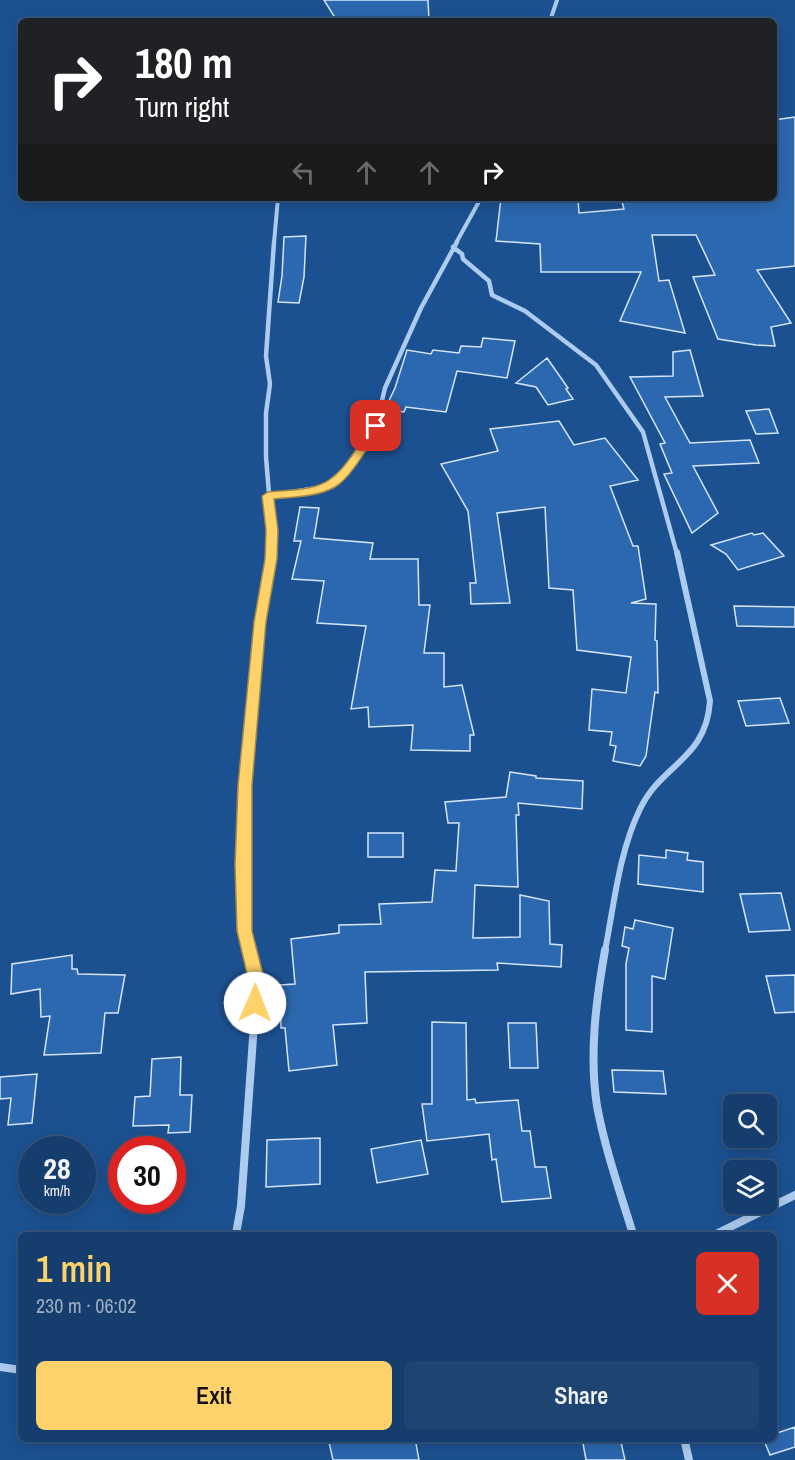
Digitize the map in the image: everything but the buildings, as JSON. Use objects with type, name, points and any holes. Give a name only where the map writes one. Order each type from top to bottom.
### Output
[{"type":"street","points":[[551,18],[557,0]]},
{"type":"street","points":[[236,1232],[241,1206],[257,982],[244,931],[242,885],[245,785],[260,622],[271,559],[272,530],[268,496],[266,413],[270,384],[266,356],[278,201]]},
{"type":"street","points":[[268,496],[329,486],[347,469],[376,426],[384,388],[421,308],[479,201]]},
{"type":"street","points":[[453,247],[462,254],[463,259],[489,281],[492,295],[525,311],[596,365],[643,432],[677,552],[710,701],[709,720],[702,736],[658,782],[640,807],[629,837],[597,1006],[595,1073],[597,1102],[602,1130],[632,1232]]},
{"type":"street","points":[[720,1232],[795,1196]]},
{"type":"street","points":[[0,1367],[18,1370]]},
{"type":"street","points":[[685,1442],[689,1460]]},
{"type":"route","points":[[255,1003],[257,982],[244,931],[242,885],[245,785],[260,622],[271,559],[272,530],[268,496],[292,494],[329,486],[347,469],[376,426]]}]
